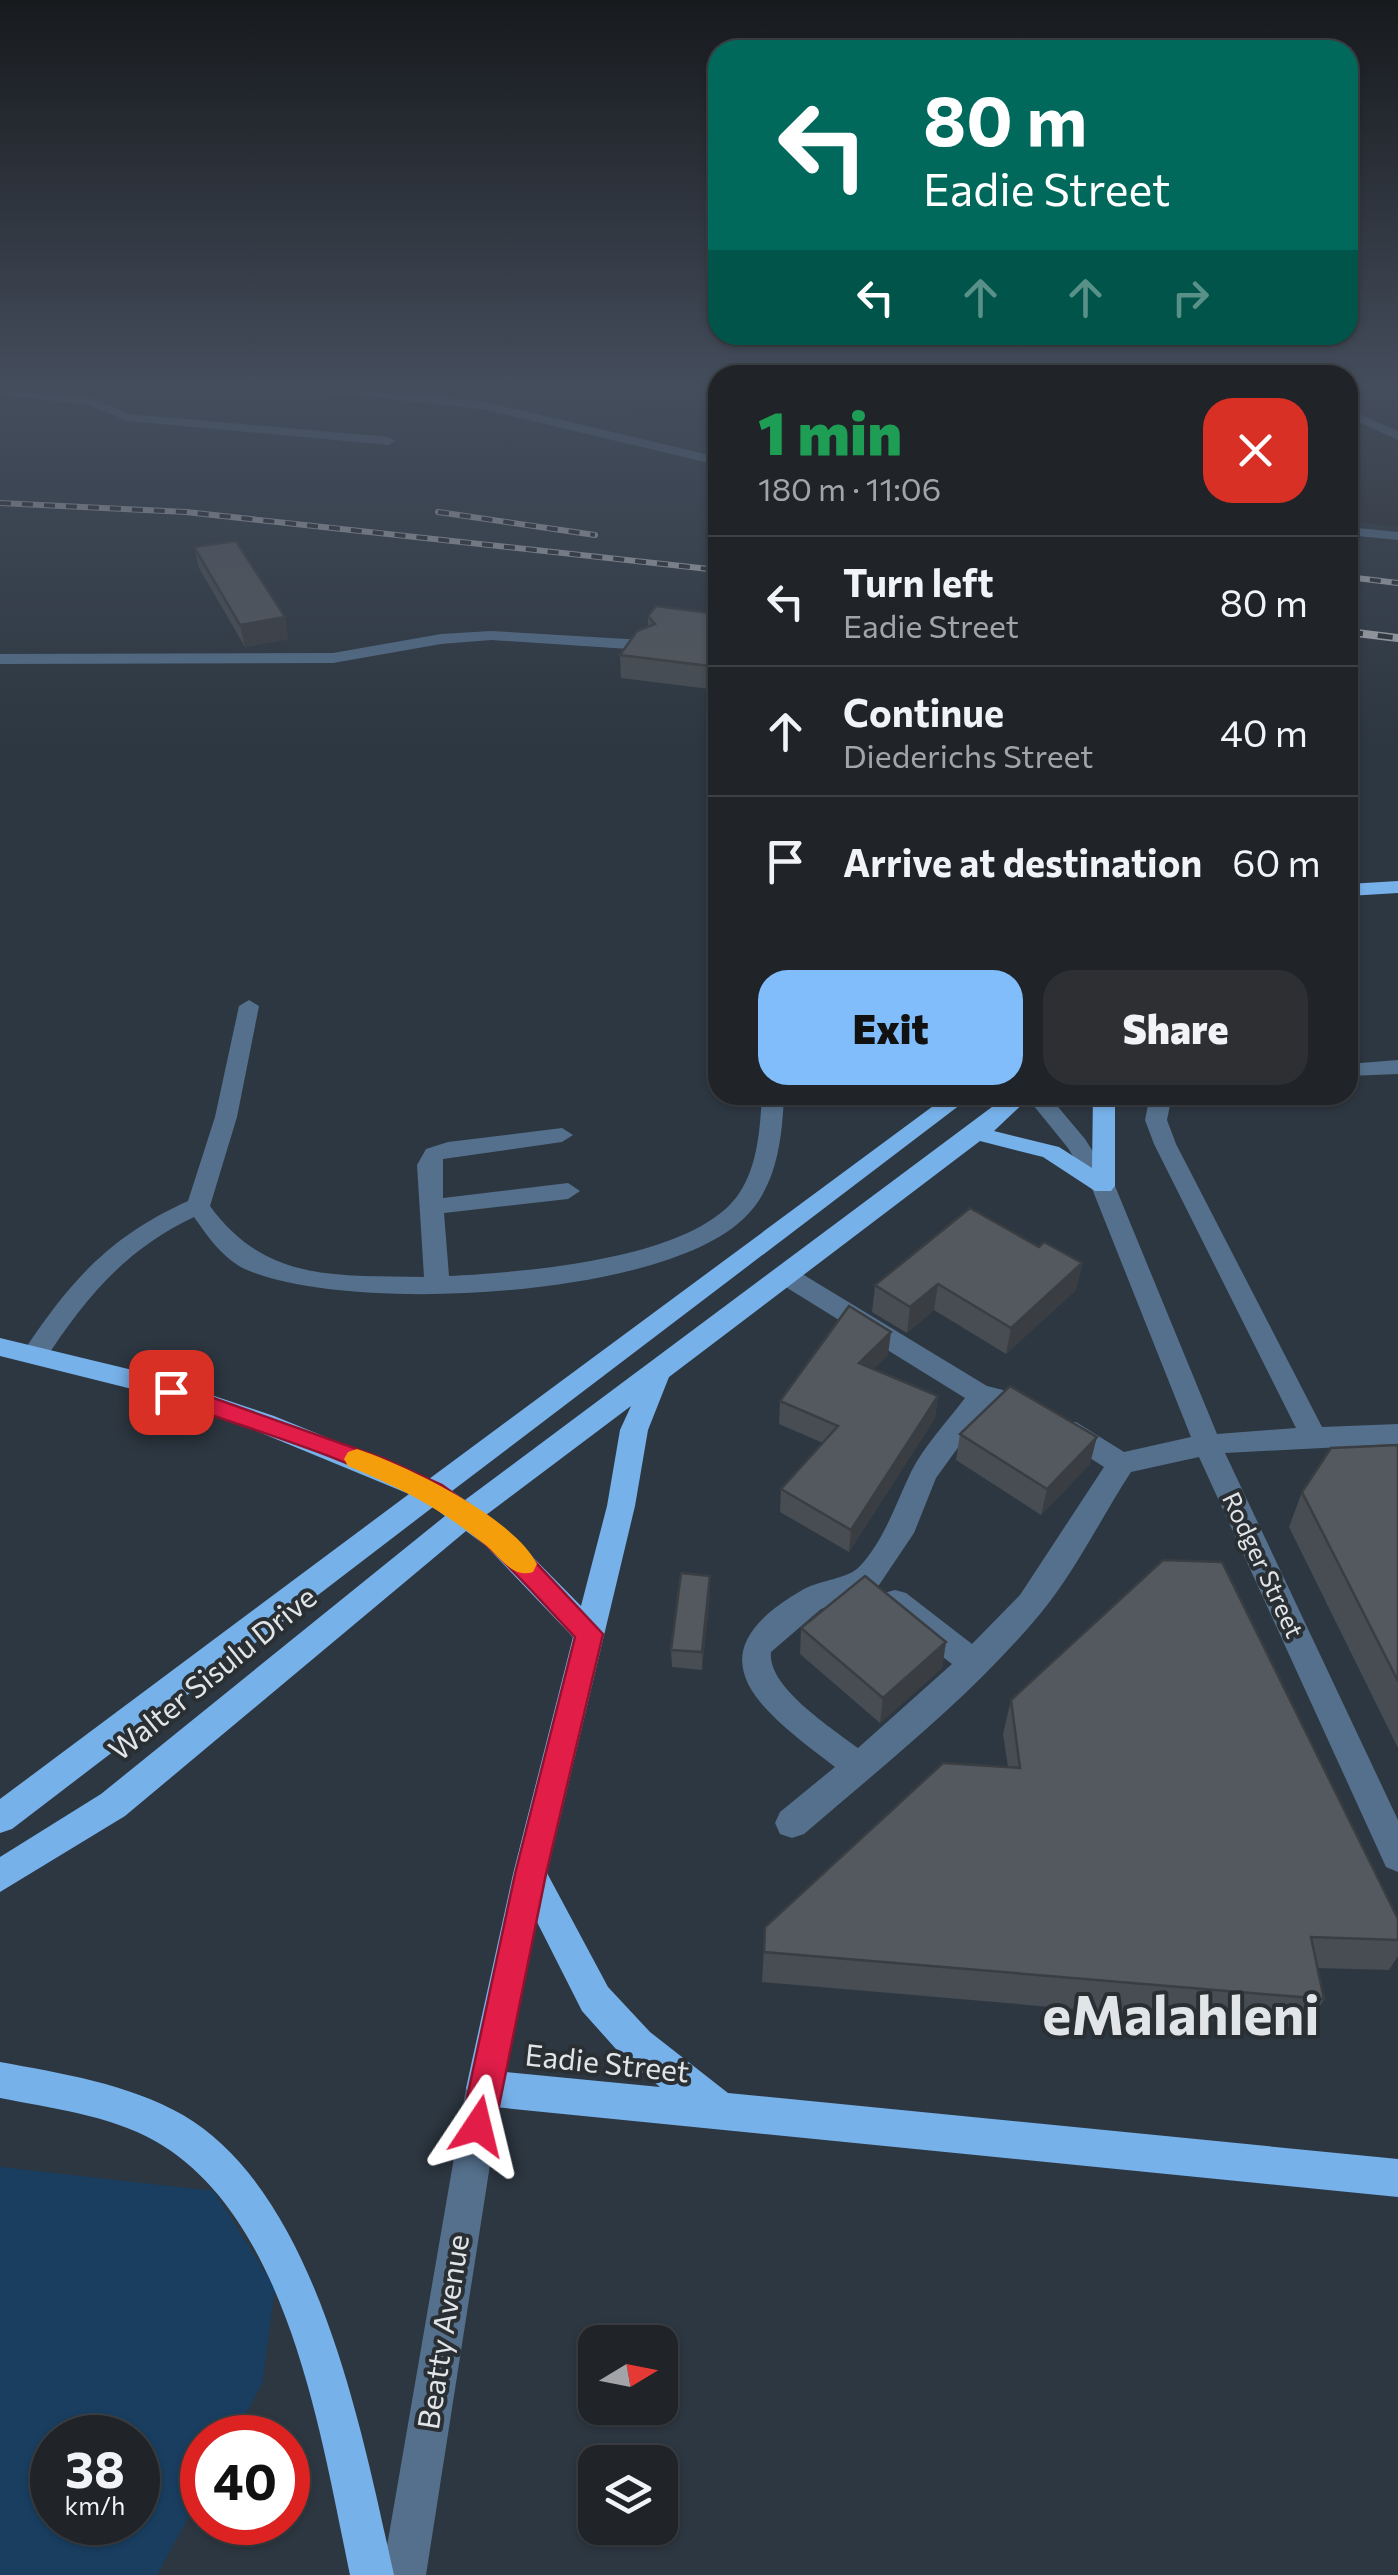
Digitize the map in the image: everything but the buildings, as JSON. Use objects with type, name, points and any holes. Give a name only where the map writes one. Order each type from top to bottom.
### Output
[{"type":"main road","points":[[1358,889],[1398,887]]},
{"type":"main road","name":"Walter Sisulu Drive","points":[[0,1818],[949,1105]]},
{"type":"main road","name":"Walter Sisulu Drive","points":[[0,1876],[113,1805],[465,1516],[1009,1105]]},
{"type":"main road","points":[[1103,1186],[1104,1105]]},
{"type":"main road","points":[[976,1133],[1051,1152],[1103,1186]]},
{"type":"main road","points":[[0,1347],[140,1382],[264,1424],[433,1492],[525,1566],[589,1634]]},
{"type":"main road","name":"Eadie Street","points":[[659,1370],[634,1430],[484,2088],[1398,2178]]},
{"type":"main road","points":[[530,1874],[595,1998],[637,2045],[724,2114]]},
{"type":"main road","points":[[0,2080],[101,2104],[170,2129],[213,2162],[250,2204],[277,2251],[322,2371],[344,2448],[372,2575]]},
{"type":"street","points":[[1358,532],[1398,536]]},
{"type":"street","points":[[0,659],[333,658],[383,653],[439,640],[492,636],[644,645]]},
{"type":"street","points":[[198,1206],[226,1116],[250,1006]]},
{"type":"street","points":[[1358,1069],[1398,1067]]},
{"type":"street","points":[[198,1206],[222,1240],[255,1263],[298,1278],[367,1284],[438,1283],[610,1268],[675,1249],[728,1220],[758,1186],[772,1131],[773,1105]]},
{"type":"street","name":"Rodger Street","points":[[1044,1105],[1077,1144],[1103,1186],[1208,1446],[1398,1856]]},
{"type":"street","points":[[1160,1105],[1156,1120],[1165,1144],[1314,1439]]},
{"type":"street","points":[[438,1283],[429,1165],[434,1154],[562,1134]]},
{"type":"street","points":[[432,1207],[568,1191]]},
{"type":"street","points":[[36,1353],[70,1300],[124,1243],[157,1223],[198,1206]]},
{"type":"street","points":[[785,1275],[981,1395],[1031,1407],[1121,1464]]},
{"type":"street","points":[[859,1767],[772,1694],[758,1674],[754,1659],[764,1637],[820,1592],[867,1580],[904,1525],[924,1474],[981,1395]]},
{"type":"street","points":[[792,1823],[933,1704],[1032,1604],[1121,1464],[1142,1456],[1208,1446],[1398,1434]]},
{"type":"street","points":[[867,1580],[974,1663]]},
{"type":"street","name":"Beatty Avenue","points":[[404,2575],[484,2088]]},
{"type":"shaded area","points":[[0,504],[708,504],[708,1105],[1358,1105],[1358,522],[1398,527],[1398,2575],[0,2575]]},
{"type":"shaded area","points":[[0,2167],[214,2191],[275,2288],[262,2384],[245,2415],[180,2415],[180,2533],[157,2575],[0,2575]]},
{"type":"railway","points":[[24,504],[186,512],[708,569]]},
{"type":"railway","points":[[438,512],[595,535]]},
{"type":"railway","points":[[1358,578],[1398,583]]},
{"type":"railway","points":[[1358,633],[1398,638]]},
{"type":"slow traffic","points":[[357,1459],[433,1492],[496,1538],[524,1564]]},
{"type":"district","name":"eMalahleni","points":[[1181,2016]]},
{"type":"route","points":[[171,1392],[376,1466],[433,1492],[496,1538],[540,1579],[589,1634],[530,1874],[478,2126]]}]
